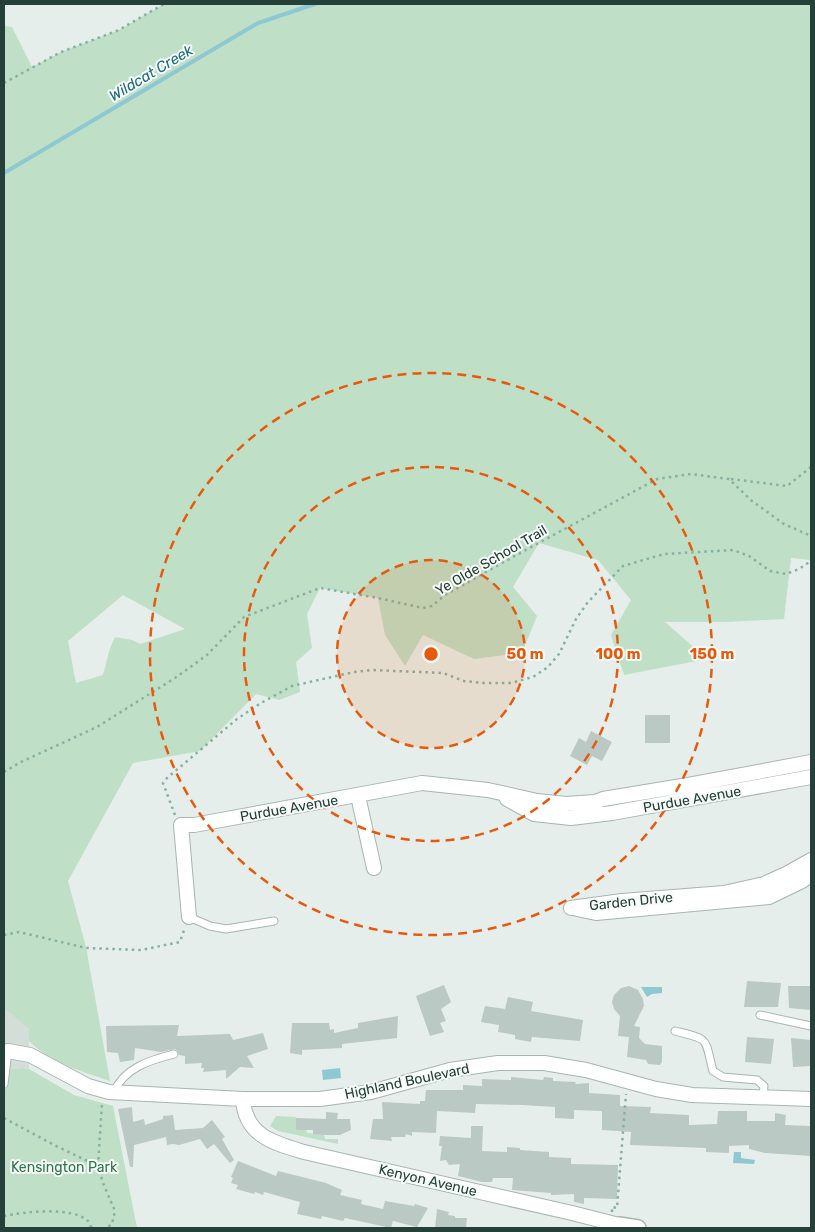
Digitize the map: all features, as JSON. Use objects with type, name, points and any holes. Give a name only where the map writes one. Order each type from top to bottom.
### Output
[{"type":"street","name":"Purdue Avenue","points":[[181,825],[194,825],[422,783],[488,790],[537,801],[566,804],[595,802],[811,762]]},
{"type":"street","name":"Purdue Avenue","points":[[488,790],[534,814],[570,818],[612,813],[811,777]]},
{"type":"street","points":[[358,796],[374,868]]},
{"type":"street","points":[[181,825],[189,917]]},
{"type":"street","name":"Garden Drive","points":[[811,860],[764,884],[724,893],[622,901],[571,908],[596,913],[769,897],[802,881],[811,874]]},
{"type":"street","name":"Highland Boulevard","points":[[8,1051],[30,1055],[88,1086],[109,1091],[243,1099],[320,1099],[371,1092],[450,1070],[498,1063],[544,1063],[586,1070],[656,1089],[692,1095],[811,1099]]},
{"type":"street","name":"Kenyon Avenue","points":[[243,1099],[244,1113],[258,1134],[277,1144],[616,1226],[638,1228]]},
{"type":"lane","points":[[189,917],[210,926],[226,929],[274,921]]},
{"type":"lane","points":[[760,1015],[811,1026]]},
{"type":"lane","points":[[675,1032],[696,1036],[706,1042],[713,1071],[723,1077],[761,1082],[764,1086],[763,1098]]},
{"type":"lane","points":[[4,1084],[8,1051]]},
{"type":"lane","points":[[109,1091],[124,1076],[149,1062],[174,1054]]},
{"type":"path","points":[[4,83],[62,52],[119,30],[164,4]]},
{"type":"path","name":"Ye Olde School Trail","points":[[4,772],[21,762],[97,727],[175,678],[206,655],[244,617],[320,588],[423,608],[432,606],[446,595],[511,558],[657,479],[690,474],[787,486],[811,467]]},
{"type":"path","points":[[729,479],[752,501],[784,524],[811,536]]},
{"type":"path","points":[[181,825],[172,810],[163,782],[236,719],[292,686],[354,672],[372,670],[443,673],[464,681],[511,683],[533,677],[548,667],[558,654],[576,619],[588,602],[623,566],[664,554],[734,550],[749,556],[770,571],[786,574],[799,570],[811,561]]},
{"type":"path","points":[[4,935],[19,932],[86,948],[141,950],[180,942],[189,917]]},
{"type":"path","points":[[616,1226],[612,1207],[618,1208],[627,1080]]},
{"type":"path","points":[[106,1228],[112,1224],[115,1211],[98,1166],[109,1091]]},
{"type":"path","points":[[4,1118],[98,1166]]},
{"type":"path","points":[[4,1216],[26,1212],[58,1212],[88,1221],[92,1228]]},
{"type":"shaded area","points":[[4,1008],[29,1029],[29,1069],[4,1070]]},
{"type":"green space","points":[[164,4],[811,4],[811,560],[791,558],[784,619],[726,622],[665,622],[707,659],[624,675],[611,635],[631,600],[598,560],[539,543],[513,587],[537,616],[522,653],[474,659],[423,635],[405,666],[385,635],[378,598],[320,588],[307,614],[312,648],[296,662],[300,692],[279,700],[256,694],[200,751],[133,763],[68,881],[86,947],[110,1081],[67,1066],[38,1049],[29,1041],[29,1029],[4,1008],[4,26],[12,27],[32,67],[61,52],[119,30]],"holes":[[[123,595],[185,629],[140,644],[132,640],[115,637],[103,675],[76,683],[68,641]]]},
{"type":"green space","name":"Kensington Park","points":[[29,1069],[74,1095],[113,1106],[137,1228],[4,1228],[4,1070]]},
{"type":"green space","points":[[276,1116],[296,1117],[296,1130],[306,1130],[307,1133],[324,1135],[325,1139],[338,1139],[338,1144],[278,1131],[270,1126]]},
{"type":"water","points":[[641,987],[662,987],[662,993],[652,994],[647,997]]},
{"type":"water","points":[[340,1068],[341,1078],[323,1080],[322,1070]]},
{"type":"water","points":[[734,1152],[741,1152],[741,1158],[755,1160],[754,1164],[733,1163]]},
{"type":"building","points":[[645,715],[670,715],[670,743],[645,743]]},
{"type":"building","points":[[591,731],[612,742],[602,761],[592,756],[587,765],[570,756],[579,738],[586,742]]},
{"type":"building","points":[[747,981],[781,983],[778,1007],[744,1007]]},
{"type":"building","points":[[444,985],[451,1002],[441,1009],[446,1021],[440,1023],[444,1032],[430,1036],[416,996]]},
{"type":"building","points":[[629,986],[638,990],[643,999],[644,1006],[634,1026],[640,1027],[639,1038],[645,1044],[662,1046],[662,1062],[660,1065],[648,1064],[646,1060],[627,1057],[629,1037],[618,1036],[620,1016],[614,1009],[612,1002],[614,995],[621,988]]},
{"type":"building","points":[[788,986],[811,986],[811,1010],[789,1008]]},
{"type":"building","points":[[508,997],[533,1002],[531,1011],[583,1020],[580,1041],[532,1037],[531,1042],[515,1039],[515,1035],[498,1032],[499,1025],[481,1022],[485,1006],[505,1009]]},
{"type":"building","points":[[398,1016],[397,1038],[342,1044],[342,1048],[302,1050],[302,1055],[290,1053],[292,1023],[329,1023],[330,1030],[334,1029],[334,1033],[358,1028],[358,1023]]},
{"type":"building","points":[[179,1025],[177,1036],[230,1034],[233,1040],[263,1033],[268,1049],[247,1056],[254,1068],[240,1067],[226,1079],[226,1070],[203,1072],[204,1068],[201,1068],[202,1063],[185,1064],[185,1056],[179,1055],[175,1049],[161,1052],[135,1048],[134,1060],[120,1062],[118,1053],[107,1052],[106,1026]]},
{"type":"building","points":[[747,1037],[774,1039],[771,1064],[745,1062]]},
{"type":"building","points":[[791,1038],[811,1040],[811,1066],[793,1067]]},
{"type":"building","points":[[511,1077],[543,1080],[544,1077],[553,1078],[553,1081],[576,1082],[575,1084],[589,1083],[589,1093],[620,1095],[620,1106],[651,1107],[650,1113],[689,1115],[689,1125],[717,1124],[718,1111],[747,1111],[747,1121],[775,1121],[775,1113],[786,1115],[785,1125],[811,1126],[811,1156],[765,1153],[749,1149],[749,1145],[729,1146],[729,1153],[706,1152],[706,1148],[630,1145],[631,1132],[602,1130],[602,1111],[574,1110],[574,1119],[555,1118],[555,1107],[522,1105],[476,1104],[475,1113],[437,1111],[436,1133],[412,1132],[412,1136],[406,1134],[405,1137],[391,1137],[392,1141],[370,1139],[373,1119],[383,1119],[382,1102],[420,1104],[420,1101],[425,1101],[426,1090],[463,1090],[463,1085],[482,1086],[482,1079],[511,1080]]},
{"type":"building","points":[[132,1107],[133,1122],[144,1119],[145,1125],[163,1119],[163,1116],[173,1115],[175,1130],[203,1128],[212,1120],[225,1137],[222,1139],[234,1160],[230,1163],[214,1144],[207,1149],[200,1139],[179,1145],[167,1145],[166,1137],[134,1145],[133,1167],[130,1167],[118,1109]]},
{"type":"building","points":[[326,1112],[338,1113],[337,1119],[350,1119],[351,1130],[340,1135],[325,1135],[313,1134],[313,1130],[296,1130],[296,1118],[326,1119]]},
{"type":"building","points":[[471,1126],[483,1126],[482,1151],[507,1152],[507,1147],[520,1148],[520,1150],[549,1152],[549,1157],[571,1158],[571,1164],[618,1165],[617,1199],[584,1198],[584,1204],[574,1202],[574,1194],[551,1195],[551,1193],[512,1190],[513,1178],[493,1178],[492,1182],[482,1182],[458,1176],[460,1164],[449,1165],[446,1160],[440,1161],[442,1146],[439,1146],[440,1136],[471,1138]]},
{"type":"building","points":[[238,1161],[276,1176],[278,1171],[326,1183],[342,1190],[340,1195],[362,1200],[361,1204],[383,1209],[385,1201],[414,1206],[415,1204],[428,1208],[417,1227],[393,1221],[391,1228],[345,1218],[343,1221],[322,1216],[321,1219],[297,1214],[300,1202],[264,1192],[263,1195],[236,1189],[238,1185],[231,1183],[233,1178],[231,1177]]},
{"type":"building","points":[[437,1209],[449,1212],[448,1215],[455,1216],[455,1218],[467,1218],[466,1228],[435,1228]]},
{"type":"waterway","name":"Wildcat Creek","points":[[4,173],[258,23],[315,4]]}]
